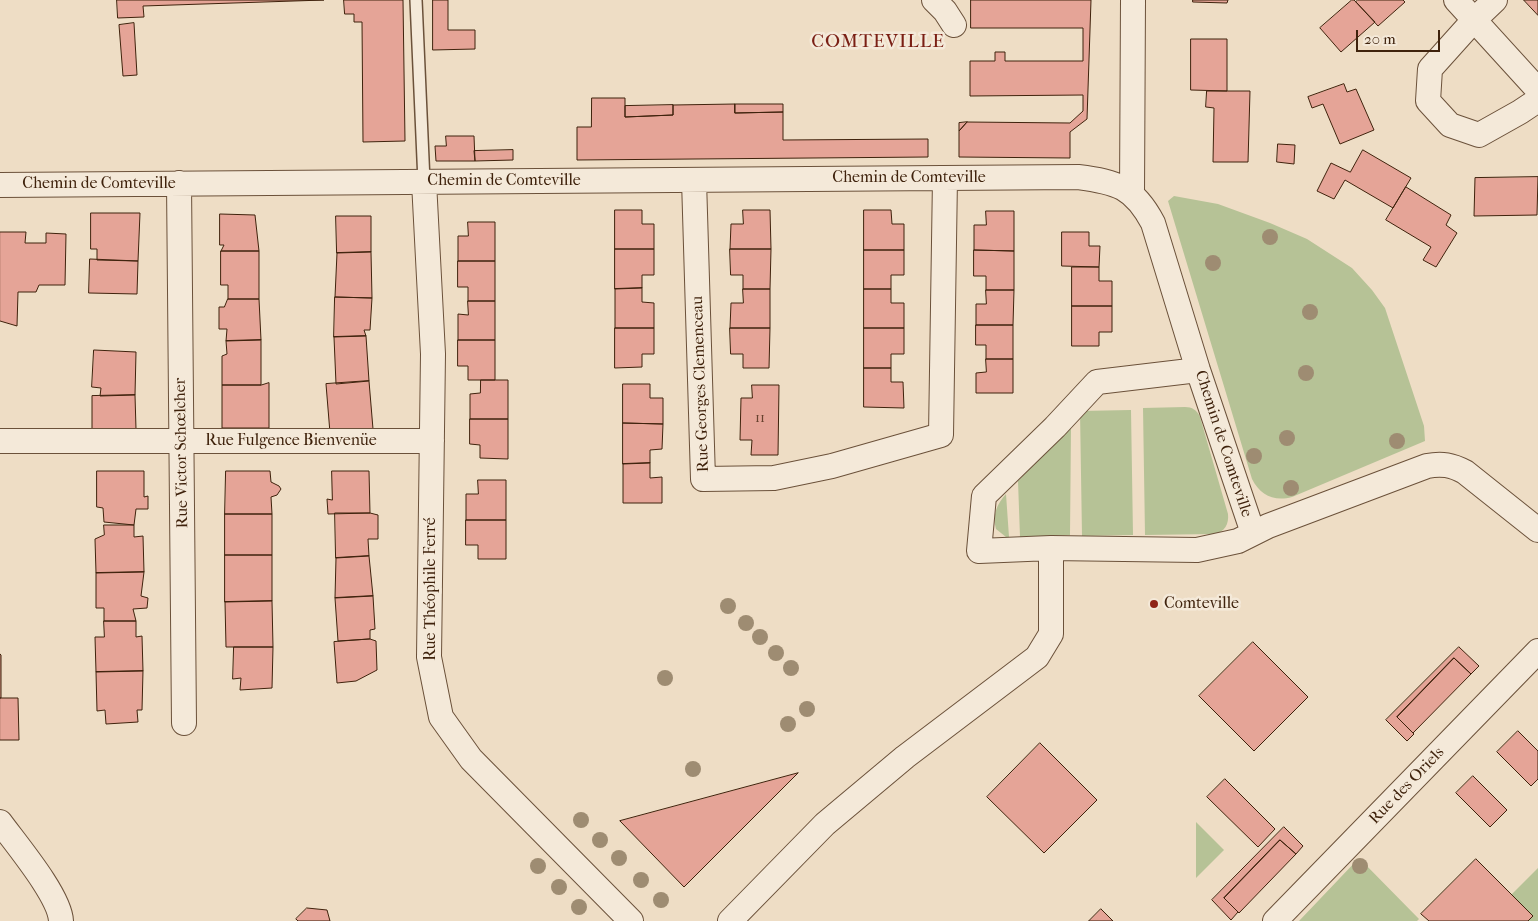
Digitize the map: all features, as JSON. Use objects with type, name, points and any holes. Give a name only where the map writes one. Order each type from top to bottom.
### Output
[{"type":"street","points":[[934,0],[945,11],[954,25]]},
{"type":"street","points":[[1132,194],[1133,0]]},
{"type":"street","points":[[1456,0],[1538,90]]},
{"type":"street","points":[[1495,0],[1474,20],[1430,69],[1428,101],[1450,125],[1479,135],[1538,100]]},
{"type":"street","name":"Chemin de Comteville","points":[[0,185],[1078,177],[1101,180],[1121,187],[1132,194],[1144,206],[1153,223],[1198,370],[1253,533],[1427,466],[1441,464],[1453,466],[1472,477],[1538,530]]},
{"type":"street","name":"Rue Georges Clemenceau","points":[[694,180],[703,478],[774,478],[832,466],[941,435],[945,178]]},
{"type":"street","name":"Rue Théophile Ferré","points":[[424,182],[433,354],[429,657],[441,717],[472,759],[631,921]]},
{"type":"street","name":"Rue Victor Schœlcher","points":[[179,183],[184,724]]},
{"type":"street","points":[[1198,370],[1098,382],[1056,427],[984,496],[979,551],[1051,548],[1197,550],[1238,541],[1253,533]]},
{"type":"street","name":"Rue Fulgence Bienvenüe","points":[[0,440],[432,441]]},
{"type":"street","points":[[730,921],[825,824],[905,758],[1036,657],[1051,634],[1051,548]]},
{"type":"street","name":"Rue des Oriels","points":[[1276,921],[1538,651]]},
{"type":"street","points":[[0,822],[46,887],[61,912],[61,921]]},
{"type":"lane","points":[[416,0],[424,182]]},
{"type":"green space","points":[[1174,196],[1218,204],[1270,223],[1307,239],[1352,268],[1385,308],[1424,426],[1425,441],[1292,497],[1279,499],[1263,493],[1252,479],[1168,201]]},
{"type":"green space","points":[[1185,407],[1194,409],[1200,417],[1228,514],[1228,521],[1224,529],[1214,534],[1145,535],[1143,408]]},
{"type":"green space","points":[[1131,410],[1133,535],[1082,536],[1080,411]]},
{"type":"green space","points":[[1071,426],[1070,535],[1020,537],[1018,481]]},
{"type":"green space","points":[[1006,494],[1009,537],[1006,537],[996,529],[995,524],[996,510]]},
{"type":"green space","points":[[1196,822],[1224,850],[1196,878]]},
{"type":"green space","points":[[1359,858],[1419,919],[1417,921],[1299,921]]},
{"type":"green space","points":[[1538,868],[1538,921],[1528,921],[1533,916],[1511,895]]},
{"type":"building","points":[[117,0],[324,0],[143,6],[144,17],[118,18]]},
{"type":"building","points":[[344,0],[403,0],[405,141],[363,142],[362,22],[354,22],[354,14],[345,14]]},
{"type":"building","points":[[433,0],[448,0],[448,30],[475,30],[475,49],[433,50]]},
{"type":"building","points":[[971,0],[1091,0],[1087,119],[1070,132],[1070,158],[959,157],[959,131],[967,122],[1070,123],[1083,111],[1083,95],[970,96],[970,61],[995,61],[995,52],[1005,52],[1005,61],[1083,61],[1083,28],[971,28]]},
{"type":"building","points":[[1193,0],[1228,0],[1227,3],[1193,2]]},
{"type":"building","points":[[1352,0],[1375,22],[1341,52],[1320,28]]},
{"type":"building","points":[[1358,0],[1403,0],[1405,2],[1378,26],[1356,2]]},
{"type":"building","points":[[1524,0],[1538,0],[1538,15]]},
{"type":"building","points":[[134,23],[137,75],[123,76],[119,25]]},
{"type":"building","points":[[1191,39],[1227,39],[1227,91],[1191,90]]},
{"type":"building","points":[[1344,84],[1347,92],[1356,89],[1374,130],[1340,144],[1323,104],[1312,108],[1308,97]]},
{"type":"building","points":[[1207,91],[1250,91],[1248,162],[1213,162],[1214,108],[1206,107]]},
{"type":"building","points":[[592,98],[625,98],[625,117],[673,115],[673,105],[735,104],[735,113],[783,112],[783,140],[928,139],[928,157],[577,160],[577,127],[591,127]]},
{"type":"building","points":[[735,104],[783,104],[783,112],[735,113]]},
{"type":"building","points":[[673,105],[673,115],[625,117],[625,106]]},
{"type":"building","points":[[967,122],[959,131],[959,123]]},
{"type":"building","points":[[446,136],[474,136],[475,161],[436,161],[435,146],[446,146]]},
{"type":"building","points":[[1278,144],[1295,145],[1294,164],[1277,162]]},
{"type":"building","points":[[513,150],[513,160],[475,161],[474,151]]},
{"type":"building","points":[[1363,150],[1411,178],[1393,208],[1345,180],[1334,199],[1317,191],[1331,163],[1350,172]]},
{"type":"building","points":[[1538,177],[1537,215],[1474,216],[1475,178]]},
{"type":"building","points":[[1406,187],[1451,215],[1446,225],[1457,233],[1436,267],[1423,260],[1431,247],[1386,220]]},
{"type":"building","points":[[615,210],[642,210],[642,224],[654,224],[654,249],[615,249]]},
{"type":"building","points":[[743,210],[770,210],[771,249],[730,249],[731,224],[743,224]]},
{"type":"building","points":[[864,210],[891,210],[892,224],[904,224],[904,250],[864,250]]},
{"type":"building","points":[[986,211],[1014,211],[1014,251],[974,250],[974,225],[986,225]]},
{"type":"building","points":[[91,213],[140,213],[138,261],[97,260],[97,249],[91,249]]},
{"type":"building","points":[[220,214],[255,215],[259,251],[221,251],[224,245],[220,245]]},
{"type":"building","points":[[336,216],[371,216],[371,252],[337,253]]},
{"type":"building","points":[[468,222],[495,222],[495,261],[458,261],[458,236],[468,236]]},
{"type":"building","points":[[0,232],[26,232],[25,243],[46,243],[46,233],[66,234],[65,285],[39,285],[36,292],[18,292],[17,326],[0,321]]},
{"type":"building","points":[[1062,232],[1089,232],[1089,246],[1100,246],[1099,267],[1062,266]]},
{"type":"building","points":[[615,249],[654,249],[654,275],[642,275],[642,288],[615,289]]},
{"type":"building","points":[[730,249],[771,249],[770,289],[743,289],[743,275],[731,275]]},
{"type":"building","points":[[864,250],[904,250],[904,275],[891,275],[891,289],[864,289]]},
{"type":"building","points":[[974,250],[1014,251],[1014,290],[986,290],[986,276],[974,276]]},
{"type":"building","points":[[221,251],[259,251],[259,299],[228,299],[228,285],[221,285]]},
{"type":"building","points":[[371,252],[372,298],[335,297],[337,253]]},
{"type":"building","points":[[90,259],[138,261],[137,294],[89,293]]},
{"type":"building","points":[[458,261],[495,261],[495,301],[468,301],[468,287],[458,287]]},
{"type":"building","points":[[1072,267],[1099,267],[1099,281],[1112,281],[1112,306],[1072,306]]},
{"type":"building","points":[[642,288],[642,302],[654,303],[654,328],[615,328],[615,289]]},
{"type":"building","points":[[743,289],[770,289],[770,328],[730,328],[731,303],[743,303]]},
{"type":"building","points":[[864,289],[891,289],[891,303],[904,303],[904,328],[864,328]]},
{"type":"building","points":[[986,290],[1014,290],[1013,325],[976,325],[976,304],[986,304]]},
{"type":"building","points":[[335,297],[372,298],[370,330],[364,330],[366,336],[334,337]]},
{"type":"building","points":[[228,299],[259,299],[261,340],[226,341],[227,329],[219,329],[219,307],[224,307]]},
{"type":"building","points":[[468,301],[495,301],[495,340],[458,340],[458,314],[468,315]]},
{"type":"building","points":[[1072,306],[1112,306],[1112,332],[1099,332],[1099,346],[1072,346]]},
{"type":"building","points":[[976,325],[1013,325],[1013,359],[986,359],[986,345],[976,345]]},
{"type":"building","points":[[615,328],[654,328],[654,354],[642,354],[642,367],[615,368]]},
{"type":"building","points":[[730,328],[770,328],[769,368],[743,368],[743,354],[731,354]]},
{"type":"building","points":[[864,328],[904,328],[904,354],[891,354],[891,368],[864,368]]},
{"type":"building","points":[[366,336],[369,381],[336,384],[334,337]]},
{"type":"building","points":[[261,340],[261,385],[222,385],[222,356],[227,354],[226,341]]},
{"type":"building","points":[[458,340],[495,340],[495,380],[468,380],[468,366],[458,366]]},
{"type":"building","points":[[94,350],[136,352],[135,395],[100,396],[101,388],[92,387]]},
{"type":"building","points":[[986,359],[1013,359],[1013,393],[976,393],[976,373],[986,372]]},
{"type":"building","points":[[864,368],[891,368],[891,382],[903,382],[904,408],[864,407]]},
{"type":"building","points":[[481,380],[508,380],[508,419],[470,419],[470,394],[480,393]]},
{"type":"building","points":[[369,381],[373,429],[330,433],[326,384]]},
{"type":"building","points":[[269,383],[269,428],[222,428],[222,385],[261,385]]},
{"type":"building","points":[[623,384],[650,384],[650,398],[663,398],[663,424],[623,423]]},
{"type":"building","points":[[752,385],[779,385],[778,455],[751,455],[752,440],[740,440],[741,398],[752,398]]},
{"type":"building","points":[[135,395],[136,429],[92,430],[92,396]]},
{"type":"building","points":[[470,419],[508,419],[508,459],[480,458],[480,445],[470,444]]},
{"type":"building","points":[[623,423],[663,424],[662,449],[650,450],[650,463],[623,464]]},
{"type":"building","points":[[650,463],[650,478],[662,477],[662,503],[623,503],[623,464]]},
{"type":"building","points":[[97,471],[144,471],[144,497],[148,496],[148,509],[136,509],[134,525],[104,522],[103,508],[97,507]]},
{"type":"building","points":[[226,471],[270,471],[271,482],[281,489],[277,495],[271,497],[272,514],[225,514]]},
{"type":"building","points":[[332,471],[369,471],[370,513],[328,514],[327,499],[332,500]]},
{"type":"building","points":[[478,480],[506,480],[506,520],[466,520],[466,494],[478,494]]},
{"type":"building","points":[[335,513],[370,513],[378,515],[378,539],[368,539],[369,556],[336,558]]},
{"type":"building","points":[[225,514],[272,514],[272,555],[225,555]]},
{"type":"building","points":[[466,520],[506,520],[506,559],[478,559],[478,545],[466,545]]},
{"type":"building","points":[[104,525],[134,525],[134,537],[143,536],[144,572],[96,573],[95,539],[104,535]]},
{"type":"building","points":[[225,555],[272,555],[272,601],[225,602]]},
{"type":"building","points":[[369,556],[373,596],[335,598],[336,558]]},
{"type":"building","points":[[144,572],[141,596],[148,598],[147,608],[133,609],[136,621],[104,621],[104,608],[96,608],[96,573]]},
{"type":"building","points":[[373,596],[375,629],[370,630],[370,639],[338,641],[335,598]]},
{"type":"building","points":[[272,601],[273,647],[226,647],[225,602]]},
{"type":"building","points":[[104,621],[136,621],[136,637],[142,636],[143,671],[96,672],[95,637],[104,637]]},
{"type":"building","points":[[370,639],[376,641],[377,670],[356,681],[337,683],[334,642]]},
{"type":"building","points":[[1253,642],[1308,697],[1254,751],[1199,696]]},
{"type":"building","points":[[234,647],[273,647],[272,688],[240,690],[241,678],[233,679]]},
{"type":"building","points":[[1459,647],[1479,666],[1471,674],[1454,658],[1397,717],[1414,734],[1407,741],[1386,720]]},
{"type":"building","points":[[1,655],[1,698],[0,698]]},
{"type":"building","points":[[1454,658],[1471,674],[1413,733],[1397,717]]},
{"type":"building","points":[[143,671],[142,710],[137,710],[138,722],[106,724],[105,710],[97,711],[96,672]]},
{"type":"building","points":[[0,698],[18,698],[19,740],[0,740]]},
{"type":"building","points":[[1518,731],[1538,751],[1538,779],[1531,786],[1497,752]]},
{"type":"building","points":[[1040,743],[1097,800],[1044,853],[987,797]]},
{"type":"building","points":[[798,773],[684,887],[620,821]]},
{"type":"building","points":[[1473,776],[1507,810],[1490,827],[1456,793]]},
{"type":"building","points":[[1225,779],[1275,829],[1258,847],[1207,797]]},
{"type":"building","points":[[1284,827],[1303,846],[1296,854],[1280,840],[1224,898],[1238,912],[1231,920],[1212,900]]},
{"type":"building","points":[[1280,840],[1296,854],[1239,913],[1224,898]]},
{"type":"building","points":[[1476,859],[1533,916],[1528,921],[1429,921],[1421,914]]},
{"type":"building","points":[[307,908],[327,910],[330,921],[298,921],[296,919]]},
{"type":"building","points":[[1101,909],[1113,921],[1089,921]]},
{"type":"place","name":"Comteville","points":[[1154,604]]},
{"type":"district","name":"COMTEVILLE","points":[[878,42]]}]
